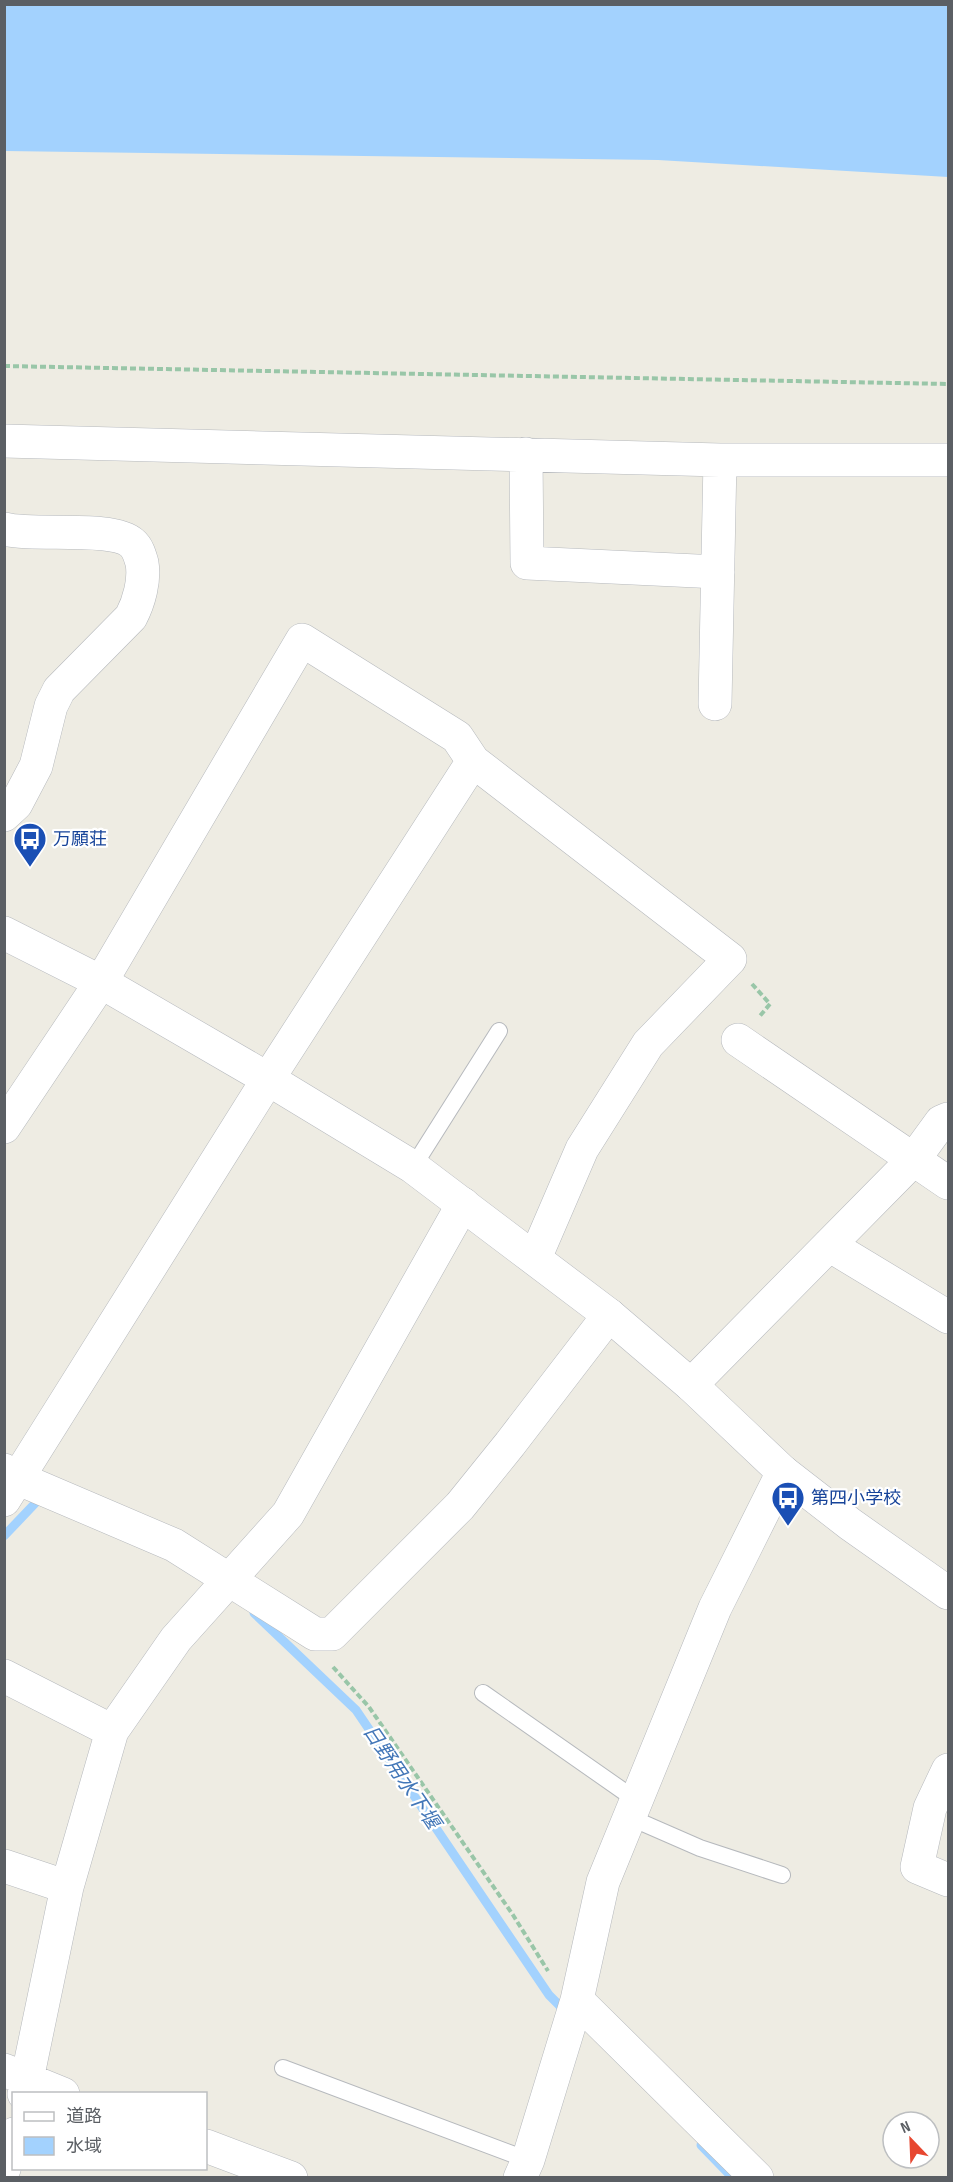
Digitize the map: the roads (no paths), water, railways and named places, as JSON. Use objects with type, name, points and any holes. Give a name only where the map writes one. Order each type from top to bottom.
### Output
[{"type":"street","points":[[4,441],[720,460],[948,459]]},
{"type":"street","points":[[526,454],[527,563],[718,572]]},
{"type":"street","points":[[715,704],[720,460]]},
{"type":"street","points":[[4,529],[115,535],[132,542],[139,553],[143,570],[138,606],[131,617],[58,690],[51,706],[36,766],[16,804],[4,815]]},
{"type":"street","points":[[4,1127],[101,982],[302,640],[457,737],[473,761],[730,959],[648,1044],[582,1149],[535,1258]]},
{"type":"street","points":[[473,761],[9,1482],[174,1545],[315,1634],[332,1634],[460,1506],[609,1315]]},
{"type":"street","points":[[4,933],[101,982],[413,1167],[609,1315],[691,1385],[783,1472],[850,1524],[948,1593]]},
{"type":"street","points":[[738,1040],[948,1183]]},
{"type":"street","points":[[691,1385],[914,1159],[946,1113]]},
{"type":"street","points":[[56,2092],[18,2081],[68,1887],[112,1731],[176,1639],[288,1514],[463,1204]]},
{"type":"street","points":[[829,1245],[948,1317]]},
{"type":"street","points":[[524,2169],[576,2001],[603,1882],[715,1608],[783,1472]]},
{"type":"street","points":[[4,1676],[112,1731]]},
{"type":"street","points":[[948,1770],[930,1808],[917,1867],[948,1880]]},
{"type":"street","points":[[4,1866],[68,1887]]},
{"type":"street","points":[[576,2001],[757,2178]]},
{"type":"street","points":[[4,2169],[12,2141]]},
{"type":"street","points":[[207,2146],[291,2178]]},
{"type":"lane","points":[[413,1167],[499,1031]]},
{"type":"lane","points":[[483,1693],[633,1808],[700,1848],[782,1875]]},
{"type":"lane","points":[[283,2068],[524,2169]]},
{"type":"water","points":[[5,4],[948,5],[948,177],[658,160],[5,151]]},
{"type":"waterway","name":"日野用水下堰","points":[[4,1536],[43,1495]]},
{"type":"waterway","name":"日野用水下堰","points":[[254,1613],[356,1710],[549,1995],[567,2013]]},
{"type":"waterway","name":"日野用水下堰","points":[[701,2145],[733,2178]]},
{"type":"place","name":"万願荘","points":[[30,868]]},
{"type":"place","name":"第四小学校","points":[[788,1527]]}]
